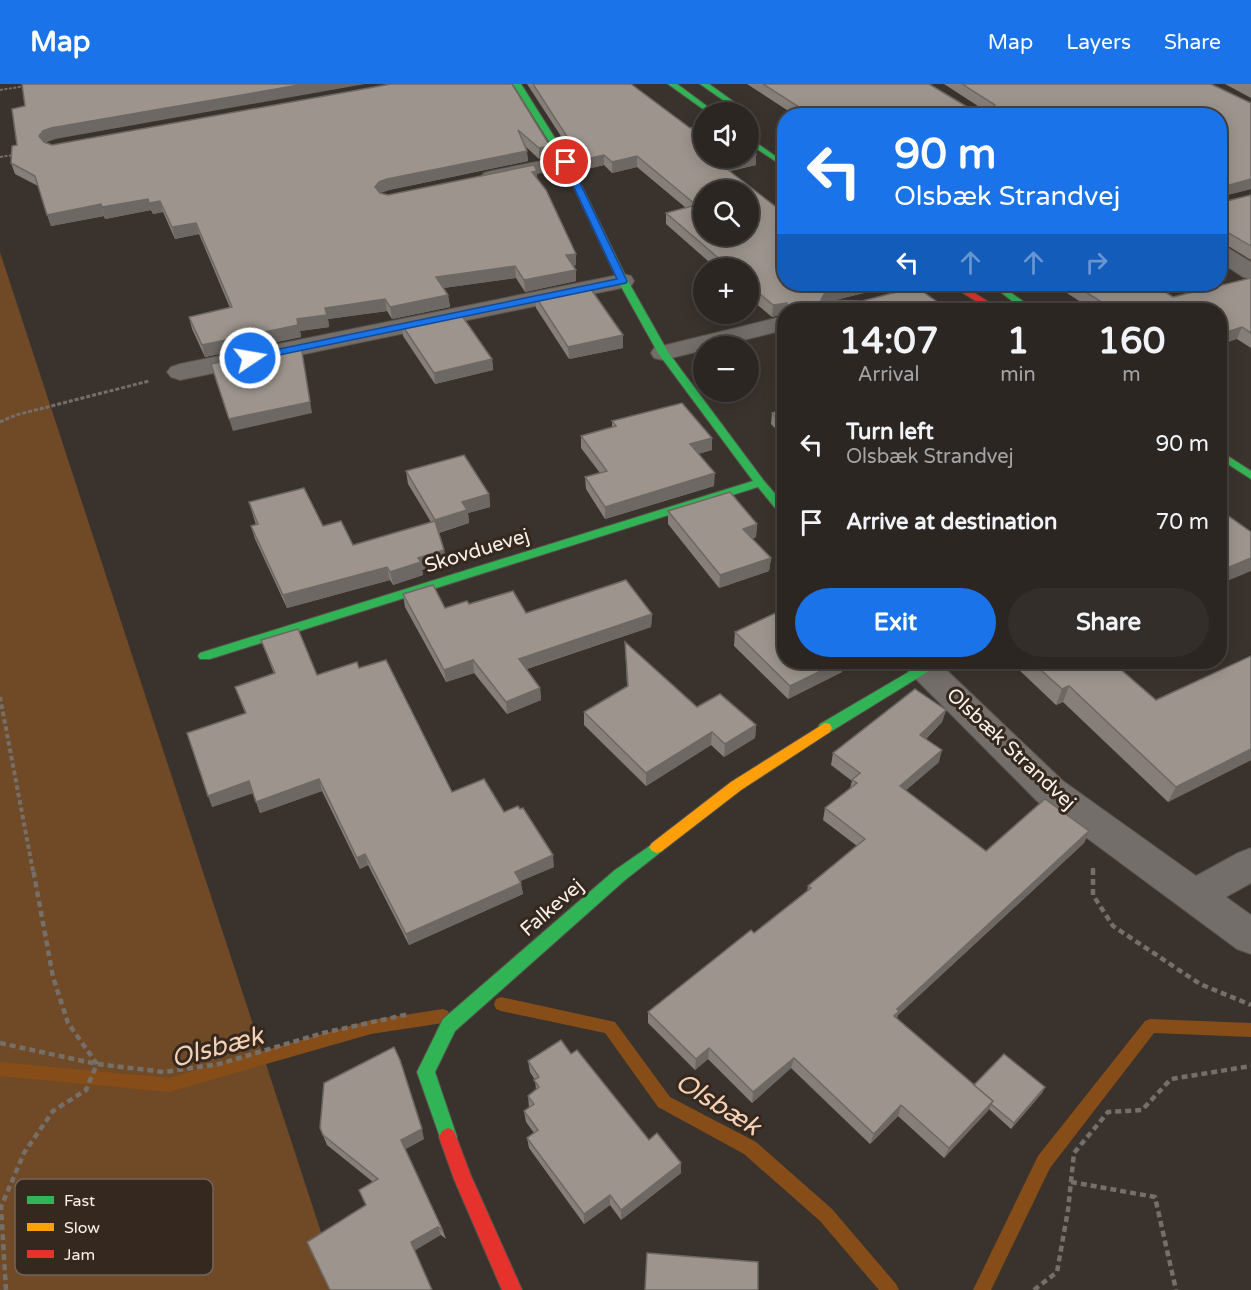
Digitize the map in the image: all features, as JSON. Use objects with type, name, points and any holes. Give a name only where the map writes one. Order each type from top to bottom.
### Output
[{"type":"street","points":[[517,84],[566,162],[623,281],[663,353],[777,503]]},
{"type":"street","points":[[672,84],[697,102]]},
{"type":"street","points":[[704,84],[730,102]]},
{"type":"street","points":[[759,147],[777,160]]},
{"type":"street","points":[[466,182],[566,162]]},
{"type":"street","points":[[1227,257],[1251,272]]},
{"type":"street","points":[[180,372],[623,281]]},
{"type":"street","points":[[965,291],[985,303]]},
{"type":"street","points":[[1004,291],[1020,303]]},
{"type":"street","points":[[663,353],[777,325]]},
{"type":"street","points":[[1227,459],[1251,476]]},
{"type":"street","name":"Skovduevej","points":[[205,656],[760,483]]},
{"type":"street","name":"Falkevej","points":[[512,1290],[463,1179],[426,1072],[449,1025],[620,875],[736,786],[915,669]]},
{"type":"street","name":"Olsbæk Strandvej","points":[[925,669],[1050,791],[1251,937]]},
{"type":"street","points":[[1195,896],[1251,864]]},
{"type":"path","points":[[0,90],[30,86]]},
{"type":"path","points":[[0,157],[22,153]]},
{"type":"path","points":[[0,422],[16,415],[180,372]]},
{"type":"path","points":[[0,697],[53,977],[68,1023],[97,1064]]},
{"type":"path","points":[[1112,836],[1102,848],[1092,870],[1093,895],[1113,926],[1200,984],[1251,1005]]},
{"type":"path","points":[[0,1043],[97,1064],[164,1072],[219,1064],[323,1033],[416,1012]]},
{"type":"path","points":[[6,1290],[1,1207],[24,1153],[53,1111],[86,1090],[97,1064]]},
{"type":"path","points":[[1035,1290],[1057,1272],[1068,1210],[1074,1153],[1108,1112],[1142,1110],[1171,1079],[1251,1066]]},
{"type":"path","points":[[1071,1182],[1155,1197],[1176,1290]]},
{"type":"shaded area","points":[[0,252],[340,1290],[0,1290]]},
{"type":"building","points":[[22,84],[305,84],[51,128],[43,131],[39,136],[44,142],[52,145],[391,84],[512,84],[550,146],[539,148],[518,130],[527,151],[387,179],[379,182],[375,187],[380,193],[388,195],[534,165],[537,171],[532,172],[546,190],[576,254],[566,255],[576,270],[524,280],[515,266],[436,277],[448,295],[390,307],[385,299],[325,308],[327,315],[297,319],[298,325],[202,345],[189,317],[232,307],[196,223],[172,227],[160,201],[149,203],[148,199],[102,207],[101,204],[47,215],[35,176],[11,163],[12,146],[17,145],[12,109],[25,106]]},
{"type":"building","points":[[533,84],[631,84],[690,128],[693,127],[693,168],[726,168],[741,180],[693,180],[693,203],[637,156],[612,162],[604,155],[582,160]]},
{"type":"building","points":[[763,84],[929,84],[969,108],[800,108]]},
{"type":"building","points":[[962,84],[1211,84],[1251,103],[1251,179],[1227,186],[1227,108],[993,108],[995,105]]},
{"type":"building","points":[[759,194],[777,208],[777,291],[826,291],[821,300],[862,301],[901,291],[922,291],[939,303],[777,303],[773,305],[759,293],[759,258],[718,258],[704,246],[759,246]]},
{"type":"building","points":[[1251,195],[1251,246],[1227,232],[1227,201]]},
{"type":"building","points":[[693,206],[693,236],[666,213]]},
{"type":"building","points":[[1251,278],[1251,333],[1242,327],[1227,332],[1227,303],[1103,303],[1084,291],[1163,291],[1173,297],[1198,291],[1227,291],[1227,284]]},
{"type":"building","points":[[588,285],[623,335],[568,347],[535,296]]},
{"type":"building","points":[[460,313],[492,359],[434,373],[402,325]]},
{"type":"building","points":[[301,346],[310,402],[229,419],[211,364]]},
{"type":"building","points":[[682,403],[712,438],[690,444],[715,473],[605,507],[585,477],[607,471],[581,436],[616,426],[612,421]]},
{"type":"building","points":[[464,455],[489,494],[462,502],[467,510],[435,520],[406,471]]},
{"type":"building","points":[[304,488],[323,526],[341,521],[353,545],[435,521],[444,550],[418,558],[421,562],[390,572],[387,567],[283,595],[251,526],[258,524],[249,502]]},
{"type":"building","points":[[730,492],[757,524],[743,529],[771,558],[720,575],[668,511]]},
{"type":"building","points":[[1227,515],[1251,532],[1251,558],[1227,568]]},
{"type":"building","points":[[626,580],[652,614],[519,659],[540,688],[506,702],[473,660],[444,670],[403,594],[433,585],[445,608],[467,601],[469,604],[513,591],[526,613]]},
{"type":"building","points":[[777,612],[777,669],[825,669],[790,686],[735,632]]},
{"type":"building","points":[[298,629],[317,675],[357,662],[359,668],[386,660],[452,792],[484,779],[504,812],[518,806],[520,809],[523,808],[553,855],[515,872],[521,883],[406,934],[365,854],[357,858],[319,779],[256,802],[249,781],[208,796],[187,733],[246,713],[235,687],[275,673],[261,640]]},
{"type":"building","points":[[625,642],[697,707],[720,694],[756,725],[725,744],[712,732],[646,773],[584,712],[628,686]]},
{"type":"building","points":[[1251,656],[1251,749],[1176,787],[1069,686],[1062,689],[1040,669],[1120,669],[1156,700]]},
{"type":"building","points":[[915,689],[946,710],[920,735],[942,750],[900,786],[986,851],[1045,799],[1089,831],[897,1009],[899,1011],[894,1016],[993,1101],[949,1148],[901,1105],[874,1134],[794,1058],[753,1092],[709,1048],[696,1059],[648,1012],[751,930],[754,933],[811,888],[808,886],[865,839],[825,808],[857,783],[852,780],[860,773],[833,753]]},
{"type":"building","points":[[561,1040],[571,1054],[577,1050],[649,1140],[657,1133],[681,1163],[621,1210],[610,1195],[584,1214],[527,1138],[538,1130],[524,1111],[534,1104],[528,1096],[539,1087],[534,1080],[539,1077],[528,1061]]},
{"type":"building","points":[[394,1047],[422,1129],[401,1140],[443,1231],[438,1227],[411,1242],[432,1290],[330,1290],[307,1242],[366,1205],[359,1190],[378,1179],[323,1135],[320,1128],[324,1083]]},
{"type":"building","points":[[1004,1054],[1045,1087],[1014,1123],[991,1104],[993,1101],[974,1085]]},
{"type":"building","points":[[647,1253],[758,1262],[758,1290],[645,1290]]},
{"type":"waterway","name":"Olsbæk","points":[[501,1004],[610,1027],[664,1102],[750,1148],[826,1215],[890,1290]]},
{"type":"waterway","name":"Olsbæk","points":[[0,1069],[169,1085],[371,1027],[443,1016]]},
{"type":"waterway","name":"Olsbæk","points":[[982,1290],[1044,1162],[1150,1026],[1251,1030]]},
{"type":"traffic: fast","points":[[517,84],[566,162],[623,281],[663,353],[777,503]]},
{"type":"traffic: fast","points":[[672,84],[697,102]]},
{"type":"traffic: fast","points":[[704,84],[730,102]]},
{"type":"traffic: fast","points":[[759,147],[777,160]]},
{"type":"traffic: fast","points":[[1004,291],[1020,303]]},
{"type":"traffic: fast","points":[[1227,459],[1251,476]]},
{"type":"traffic: fast","points":[[205,656],[760,483]]},
{"type":"traffic: fast","points":[[825,728],[922,669]]},
{"type":"traffic: fast","points":[[448,1137],[426,1072],[449,1025],[620,875],[657,847]]},
{"type":"traffic: slow","points":[[657,847],[736,786],[825,728]]},
{"type":"traffic: jam","points":[[965,291],[985,303]]},
{"type":"traffic: jam","points":[[448,1137],[463,1179],[512,1290]]},
{"type":"route","points":[[250,358],[623,281],[566,162]]}]
